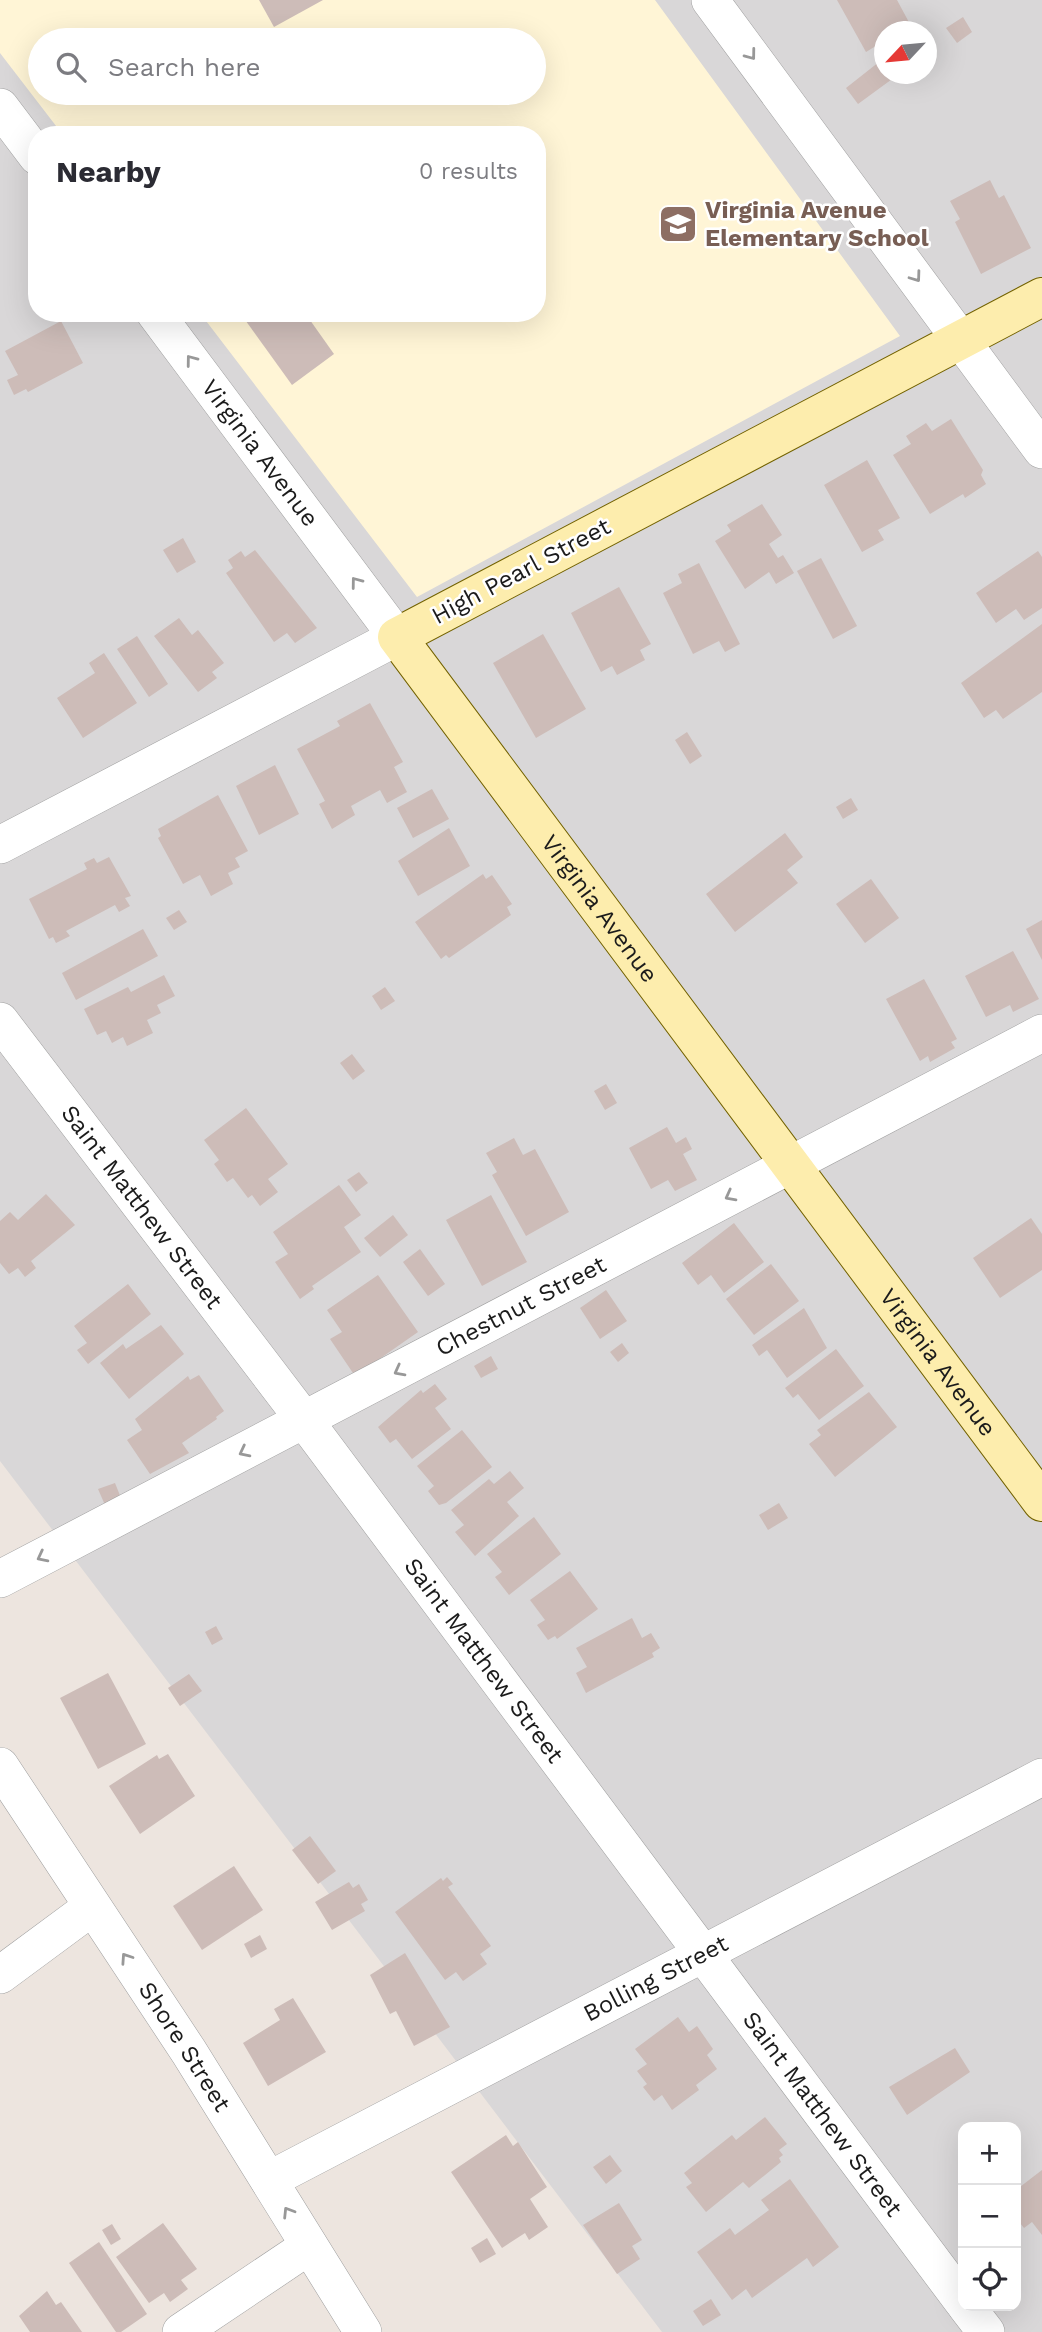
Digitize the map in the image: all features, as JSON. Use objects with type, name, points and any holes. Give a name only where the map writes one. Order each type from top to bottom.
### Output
[{"type":"street","points":[[710,0],[1042,450]]},
{"type":"street","points":[[0,107],[28,144]]},
{"type":"street","name":"High Pearl Street","points":[[0,845],[1042,297]]},
{"type":"street","name":"Virginia Avenue","points":[[162,322],[1042,1502]]},
{"type":"street","name":"Saint Matthew Street","points":[[0,1021],[305,1421],[958,2295]]},
{"type":"street","name":"Chestnut Street","points":[[0,1579],[1042,1033]]},
{"type":"street","name":"Shore Street","points":[[0,1766],[189,2052],[363,2332]]},
{"type":"street","name":"Bolling Street","points":[[269,2180],[1042,1777]]},
{"type":"street","points":[[0,1975],[92,1907]]},
{"type":"street","points":[[181,2332],[309,2246]]},
{"type":"street","name":"Saint Matthew Street","points":[[970,2311],[986,2332]]},
{"type":"shaded area","points":[[0,0],[1042,0],[1042,2332],[662,2332],[0,1461]]},
{"type":"shaded area","name":"Virginia Avenue Elementary School","points":[[0,0],[655,0],[900,336],[417,597],[207,322],[546,322],[546,126],[56,126],[40,105],[546,105],[546,28],[28,28],[28,89],[0,53]]},
{"type":"building","points":[[259,0],[323,0],[274,27]]},
{"type":"building","points":[[837,0],[897,0],[908,21],[874,21],[874,47],[866,52]]},
{"type":"building","points":[[963,17],[972,32],[957,43],[946,28]]},
{"type":"building","points":[[874,66],[874,84],[885,84],[858,104],[846,88]]},
{"type":"building","points":[[990,180],[999,198],[1004,195],[1031,248],[981,274],[955,222],[960,219],[950,201]]},
{"type":"building","points":[[62,322],[83,363],[28,392],[26,389],[14,395],[7,380],[18,375],[5,351]]},
{"type":"building","points":[[247,322],[311,322],[334,354],[292,385]]},
{"type":"building","points":[[951,419],[983,470],[981,475],[986,484],[965,498],[963,494],[930,514],[893,455],[911,444],[906,436],[926,423],[932,431]]},
{"type":"building","points":[[867,460],[900,518],[878,530],[884,540],[862,552],[824,485]]},
{"type":"building","points":[[762,504],[782,535],[769,544],[778,558],[783,555],[794,573],[776,584],[769,572],[745,589],[715,541],[731,531],[727,525]]},
{"type":"building","points":[[183,538],[196,562],[177,573],[163,550]]},
{"type":"building","points":[[255,550],[317,628],[295,643],[287,633],[274,642],[226,573],[233,568],[228,560],[241,551],[245,557]]},
{"type":"building","points":[[1038,551],[1042,557],[1042,608],[1024,620],[1016,609],[996,623],[976,593]]},
{"type":"building","points":[[821,558],[857,626],[833,639],[797,571]]},
{"type":"building","points":[[699,563],[740,644],[725,652],[719,641],[693,654],[663,593],[682,583],[678,574]]},
{"type":"building","points":[[619,587],[651,644],[640,650],[645,660],[617,675],[612,666],[601,672],[571,613]]},
{"type":"building","points":[[179,618],[192,635],[198,630],[224,663],[212,672],[217,678],[198,692],[154,636]]},
{"type":"building","points":[[1042,624],[1042,692],[1003,719],[996,710],[984,718],[961,683]]},
{"type":"building","points":[[543,634],[586,709],[536,738],[493,663]]},
{"type":"building","points":[[137,636],[168,684],[149,697],[117,649]]},
{"type":"building","points":[[104,653],[137,703],[83,738],[57,698],[95,673],[89,663]]},
{"type":"building","points":[[370,703],[403,762],[394,767],[407,792],[387,803],[380,790],[351,806],[355,815],[332,829],[319,804],[325,801],[297,749],[340,726],[337,721]]},
{"type":"building","points":[[687,732],[702,756],[690,764],[675,740]]},
{"type":"building","points":[[275,765],[299,814],[259,835],[236,786]]},
{"type":"building","points":[[432,789],[449,819],[413,838],[397,808]]},
{"type":"building","points":[[218,795],[248,851],[235,858],[240,867],[228,873],[233,884],[211,896],[200,875],[183,884],[158,838],[161,836],[158,829]]},
{"type":"building","points":[[851,798],[858,810],[843,819],[836,807]]},
{"type":"building","points":[[449,828],[470,866],[418,896],[398,861]]},
{"type":"building","points":[[785,833],[803,857],[787,870],[798,883],[735,932],[706,894]]},
{"type":"building","points":[[109,857],[131,896],[125,898],[130,906],[119,912],[115,905],[66,931],[70,936],[56,943],[53,937],[49,939],[29,899],[87,869],[84,863],[94,858],[97,863]]},
{"type":"building","points":[[483,874],[486,879],[492,875],[512,904],[507,907],[511,915],[449,958],[446,955],[441,959],[415,922]]},
{"type":"building","points":[[871,879],[899,918],[865,943],[836,904]]},
{"type":"building","points":[[179,910],[187,922],[174,930],[166,918]]},
{"type":"building","points":[[1042,920],[1042,960],[1026,929]]},
{"type":"building","points":[[143,929],[158,956],[76,1000],[62,973]]},
{"type":"building","points":[[1013,951],[1039,999],[1013,1012],[1010,1005],[986,1017],[965,976]]},
{"type":"building","points":[[164,975],[175,996],[157,1005],[161,1013],[147,1020],[153,1033],[127,1046],[123,1037],[112,1043],[106,1031],[97,1035],[84,1009],[128,987],[131,992]]},
{"type":"building","points":[[924,979],[957,1039],[951,1042],[955,1048],[930,1062],[928,1056],[920,1061],[886,999]]},
{"type":"building","points":[[385,987],[395,1001],[381,1010],[372,996]]},
{"type":"building","points":[[352,1054],[365,1071],[353,1080],[340,1063]]},
{"type":"building","points":[[606,1084],[617,1103],[605,1110],[594,1091]]},
{"type":"building","points":[[246,1108],[288,1164],[268,1179],[278,1192],[260,1206],[252,1195],[248,1198],[233,1178],[227,1182],[214,1164],[219,1160],[204,1140]]},
{"type":"building","points":[[667,1127],[676,1143],[686,1137],[692,1149],[683,1154],[697,1180],[675,1191],[668,1180],[651,1189],[629,1148]]},
{"type":"building","points":[[514,1138],[523,1155],[535,1149],[569,1212],[526,1236],[492,1175],[497,1172],[486,1153]]},
{"type":"building","points":[[359,1172],[368,1183],[356,1192],[347,1180]]},
{"type":"building","points":[[339,1185],[361,1215],[344,1227],[361,1252],[312,1286],[314,1289],[300,1299],[275,1262],[288,1254],[273,1232]]},
{"type":"building","points":[[46,1194],[75,1225],[31,1261],[36,1268],[25,1277],[18,1268],[9,1274],[0,1263],[0,1221],[10,1212],[18,1220]]},
{"type":"building","points":[[491,1195],[527,1262],[482,1286],[446,1220]]},
{"type":"building","points":[[393,1215],[408,1235],[380,1257],[364,1238]]},
{"type":"building","points":[[1031,1218],[1042,1234],[1042,1270],[1000,1298],[973,1258]]},
{"type":"building","points":[[734,1223],[764,1262],[724,1293],[711,1275],[698,1285],[682,1263]]},
{"type":"building","points":[[420,1249],[445,1284],[428,1296],[403,1262]]},
{"type":"building","points":[[771,1264],[799,1301],[754,1335],[726,1299]]},
{"type":"building","points":[[378,1275],[418,1332],[355,1376],[330,1339],[342,1332],[327,1310]]},
{"type":"building","points":[[128,1284],[151,1314],[88,1364],[77,1350],[87,1343],[74,1326]]},
{"type":"building","points":[[606,1290],[627,1321],[600,1339],[580,1308]]},
{"type":"building","points":[[804,1308],[827,1348],[787,1378],[767,1350],[759,1356],[752,1345]]},
{"type":"building","points":[[161,1325],[184,1354],[129,1399],[100,1363],[123,1344],[126,1349]]},
{"type":"building","points":[[622,1343],[629,1353],[618,1362],[610,1352]]},
{"type":"building","points":[[836,1349],[864,1386],[819,1420],[798,1394],[793,1398],[785,1388]]},
{"type":"building","points":[[491,1356],[498,1369],[481,1378],[474,1366]]},
{"type":"building","points":[[199,1375],[224,1411],[217,1419],[182,1443],[189,1453],[150,1474],[127,1440],[142,1430],[135,1419],[188,1376],[190,1380]]},
{"type":"building","points":[[435,1384],[447,1399],[435,1408],[451,1429],[412,1459],[396,1439],[390,1443],[378,1427],[421,1390],[423,1393]]},
{"type":"building","points":[[869,1392],[897,1427],[835,1477],[809,1444],[821,1435],[817,1430]]},
{"type":"building","points":[[462,1430],[492,1467],[446,1503],[439,1505],[428,1491],[434,1486],[417,1466]]},
{"type":"building","points":[[510,1471],[524,1488],[507,1502],[519,1516],[475,1556],[455,1532],[464,1525],[451,1510],[489,1479],[494,1484]]},
{"type":"building","points":[[115,1483],[121,1498],[105,1505],[98,1489]]},
{"type":"building","points":[[779,1503],[788,1518],[768,1530],[759,1515]]},
{"type":"building","points":[[534,1517],[561,1554],[509,1595],[495,1577],[502,1572],[487,1554]]},
{"type":"building","points":[[570,1571],[598,1609],[557,1639],[555,1636],[548,1640],[537,1625],[545,1620],[530,1600]]},
{"type":"building","points":[[632,1618],[642,1638],[651,1633],[660,1648],[652,1653],[654,1657],[586,1693],[576,1673],[587,1667],[576,1648]]},
{"type":"building","points":[[216,1626],[223,1639],[212,1645],[205,1632]]},
{"type":"building","points":[[108,1673],[146,1744],[98,1769],[60,1698]]},
{"type":"building","points":[[189,1674],[202,1691],[180,1706],[168,1688]]},
{"type":"building","points":[[168,1754],[195,1796],[140,1834],[109,1786],[157,1755],[159,1759]]},
{"type":"building","points":[[310,1836],[336,1871],[318,1884],[292,1850]]},
{"type":"building","points":[[234,1866],[263,1910],[202,1950],[173,1906]]},
{"type":"building","points":[[447,1877],[453,1884],[448,1887],[491,1946],[480,1954],[487,1964],[463,1981],[456,1972],[445,1980],[395,1912],[441,1878],[443,1881]]},
{"type":"building","points":[[349,1882],[353,1888],[359,1884],[368,1900],[361,1904],[365,1911],[332,1930],[315,1902]]},
{"type":"building","points":[[260,1935],[267,1949],[251,1958],[244,1944]]},
{"type":"building","points":[[405,1953],[450,2027],[414,2046],[396,2011],[390,2014],[370,1975]]},
{"type":"building","points":[[293,1998],[326,2052],[268,2086],[243,2043],[280,2020],[274,2009]]},
{"type":"building","points":[[678,2017],[689,2032],[697,2026],[713,2049],[707,2055],[717,2069],[696,2085],[699,2090],[672,2110],[662,2095],[654,2101],[643,2087],[647,2084],[637,2071],[647,2064],[635,2049]]},
{"type":"building","points":[[955,2048],[970,2072],[907,2115],[889,2087]]},
{"type":"building","points":[[765,2117],[787,2144],[779,2150],[783,2155],[779,2158],[781,2162],[749,2188],[743,2182],[706,2212],[686,2187],[692,2183],[684,2173],[732,2135],[736,2140]]},
{"type":"building","points":[[506,2135],[513,2146],[518,2142],[547,2187],[530,2199],[548,2227],[529,2240],[525,2233],[502,2248],[451,2172]]},
{"type":"building","points":[[610,2155],[622,2171],[606,2184],[593,2167]]},
{"type":"building","points":[[1042,2170],[1042,2235],[1032,2222],[1024,2228],[1021,2224],[1021,2186]]},
{"type":"building","points":[[790,2179],[839,2247],[813,2267],[807,2258],[752,2298],[746,2289],[732,2300],[697,2252],[730,2228],[735,2235],[769,2210],[761,2200]]},
{"type":"building","points":[[619,2203],[642,2240],[632,2246],[640,2259],[617,2274],[583,2225]]},
{"type":"building","points":[[163,2223],[197,2269],[181,2280],[188,2289],[170,2302],[164,2293],[149,2303],[116,2257]]},
{"type":"building","points":[[112,2224],[121,2239],[111,2245],[102,2230]]},
{"type":"building","points":[[487,2238],[496,2254],[480,2263],[471,2248]]},
{"type":"building","points":[[99,2242],[147,2314],[121,2332],[116,2332],[69,2263]]},
{"type":"building","points":[[47,2291],[56,2305],[61,2302],[82,2332],[30,2332],[19,2316]]},
{"type":"building","points":[[711,2299],[721,2315],[703,2326],[693,2311]]},
{"type":"place","name":"Virginia Avenue Elementary School","points":[[678,224]]}]
